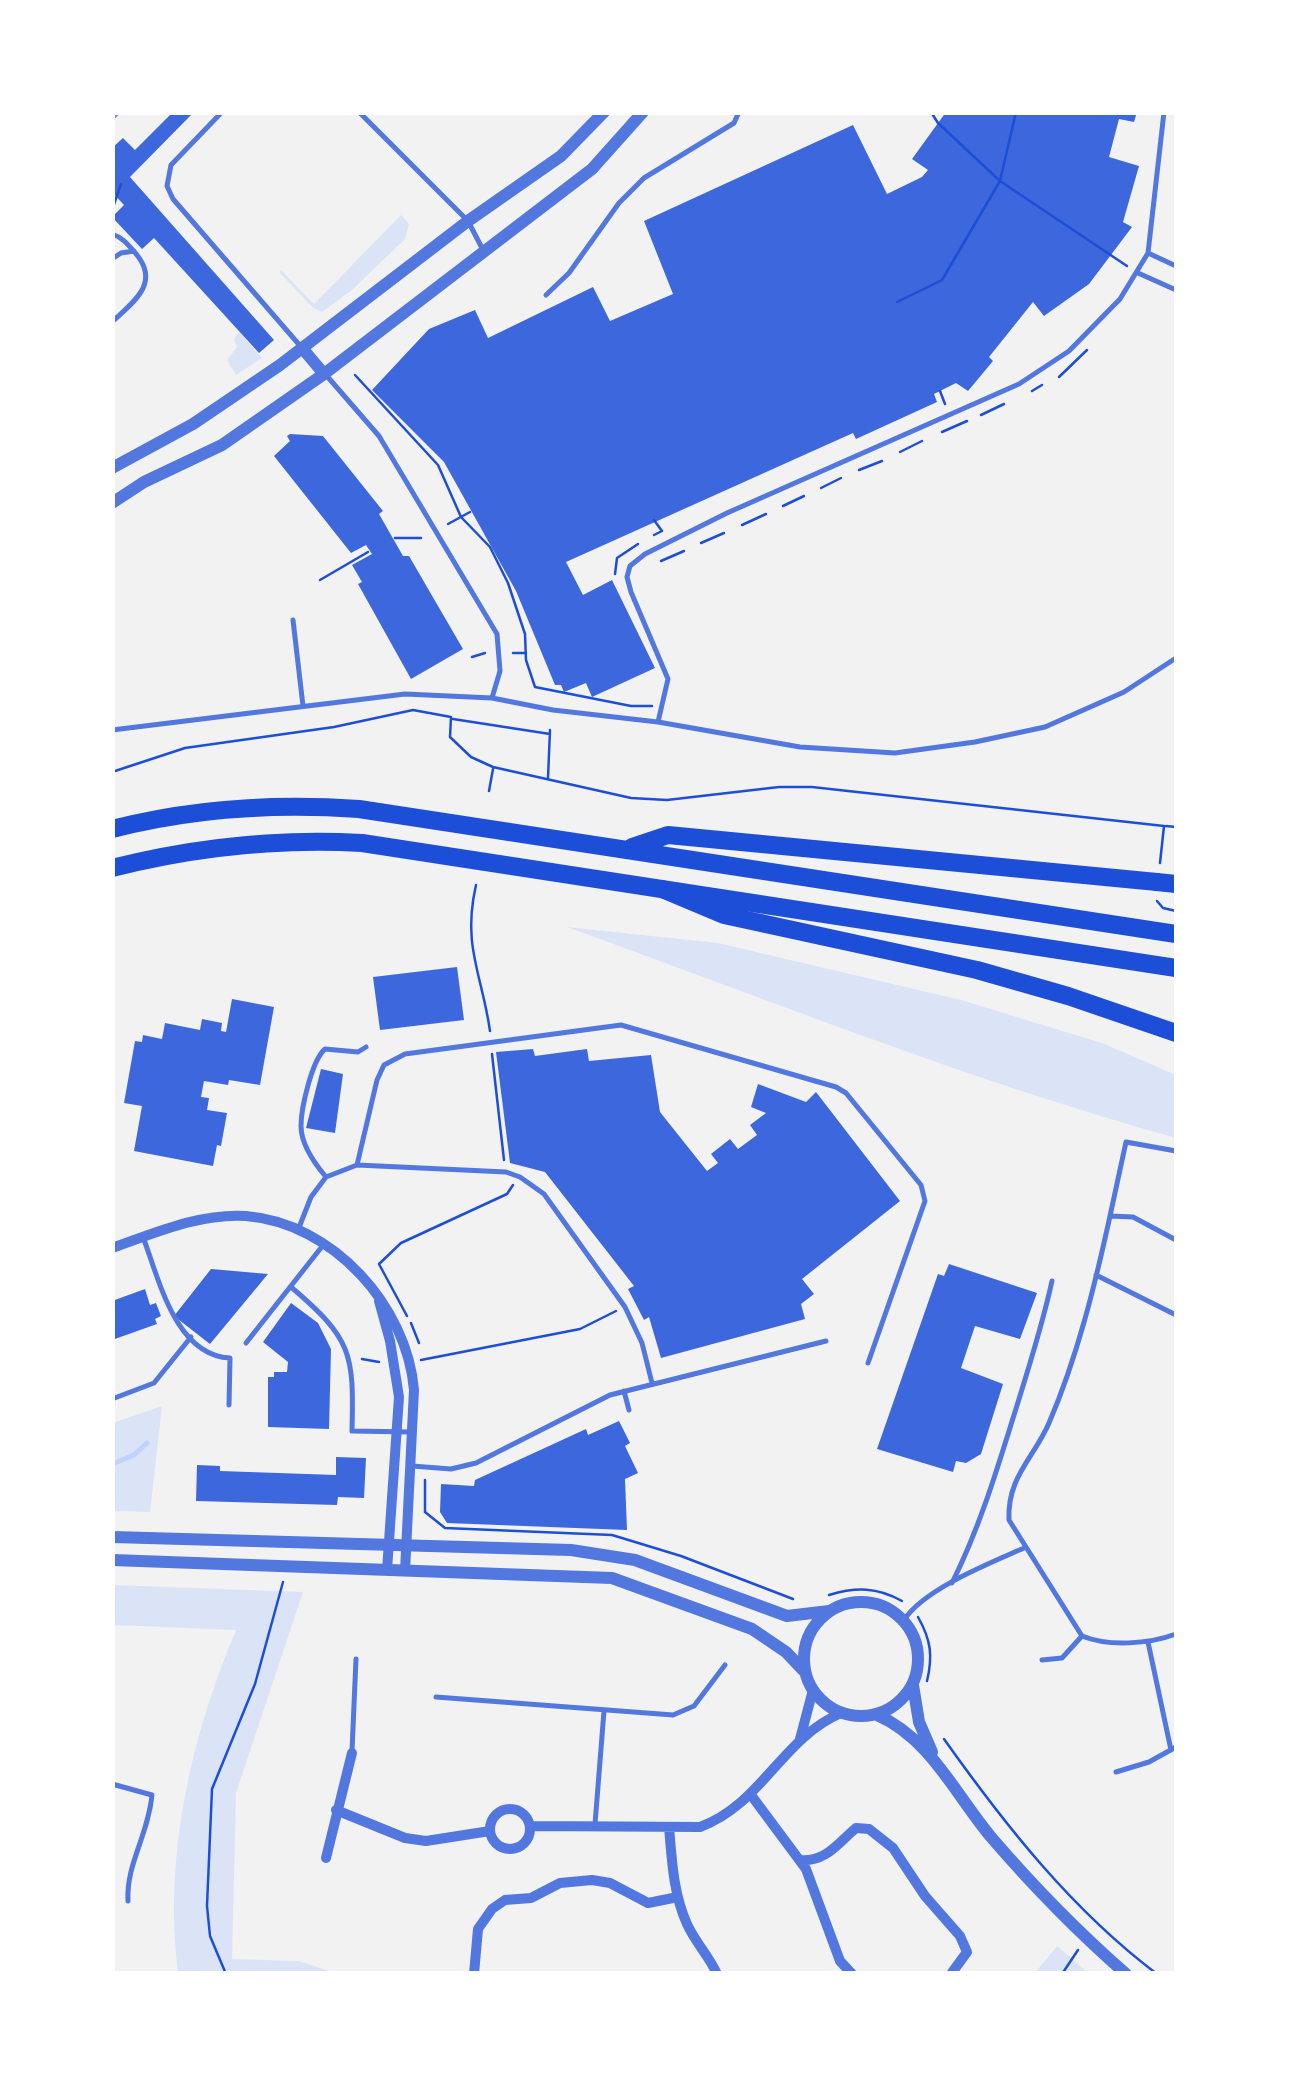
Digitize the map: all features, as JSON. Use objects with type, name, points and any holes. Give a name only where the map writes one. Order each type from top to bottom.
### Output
[{"type":"highway","points":[[112,828],[224,808],[314,806],[408,814],[1176,934]]},
{"type":"highway","points":[[627,849],[668,835],[1167,884]]},
{"type":"highway","points":[[112,868],[209,848],[309,840],[408,849],[1176,968]]},
{"type":"highway","points":[[662,889],[724,915],[977,970],[1068,996],[1176,1034]]},
{"type":"street","points":[[112,468],[193,424],[302,349],[468,220],[561,156],[604,112]]},
{"type":"street","points":[[112,503],[144,482],[222,445],[324,374],[592,170],[643,112]]},
{"type":"street","points":[[302,349],[324,374]]},
{"type":"street","points":[[1167,884],[1176,876]]},
{"type":"street","points":[[112,1248],[188,1222],[244,1216],[298,1230],[324,1244],[362,1276],[389,1310],[417,1361],[405,1570]]},
{"type":"street","points":[[378,1300],[395,1364],[399,1397],[387,1570]]},
{"type":"street","points":[[112,1537],[601,1553],[671,1572],[787,1616],[829,1611],[860,1602],[891,1610],[904,1620],[918,1651],[918,1668],[904,1698],[877,1715],[859,1717],[825,1704],[813,1690],[803,1655],[807,1638],[829,1611]]},
{"type":"street","points":[[112,1560],[612,1578],[752,1629],[786,1652],[805,1672]]},
{"type":"street","points":[[913,1684],[919,1722],[940,1768]]},
{"type":"street","points":[[799,1740],[813,1690]]},
{"type":"street","points":[[531,1826],[700,1827],[724,1818],[752,1795],[799,1740],[824,1720],[841,1713]]},
{"type":"street","points":[[877,1715],[912,1736],[1008,1857],[1086,1939],[1126,1974]]},
{"type":"street","points":[[326,1858],[352,1753]]},
{"type":"street","points":[[752,1795],[814,1885],[840,1961],[852,1974]]},
{"type":"street","points":[[509,1808],[524,1813],[531,1826],[527,1840],[515,1849],[501,1847],[490,1831],[496,1814],[509,1808]]},
{"type":"street","points":[[336,1810],[405,1838],[426,1841],[490,1831]]},
{"type":"street","points":[[668,1828],[678,1898],[688,1927],[716,1974]]},
{"type":"street","points":[[800,1860],[813,1861],[832,1852],[856,1828],[868,1830],[893,1848],[925,1896],[960,1936],[967,1952],[950,1974]]},
{"type":"street","points":[[474,1974],[478,1929],[492,1909],[505,1900],[531,1898],[560,1883],[592,1880],[610,1884],[648,1903],[678,1898]]},
{"type":"lane","points":[[222,112],[171,166],[166,186],[302,349]]},
{"type":"lane","points":[[359,112],[468,220],[483,250]]},
{"type":"lane","points":[[586,131],[594,112]]},
{"type":"lane","points":[[546,295],[569,274],[620,203],[644,178],[734,124],[739,112]]},
{"type":"lane","points":[[658,722],[668,679],[627,577],[636,558],[727,513],[1019,384],[1069,351],[1120,299],[1148,252],[1164,112]]},
{"type":"lane","points":[[112,234],[122,237],[148,275],[144,290],[112,322]]},
{"type":"lane","points":[[112,260],[134,251]]},
{"type":"lane","points":[[1148,252],[1176,266]]},
{"type":"lane","points":[[1137,273],[1176,290]]},
{"type":"lane","points":[[324,374],[378,436],[496,634],[500,671],[492,698]]},
{"type":"lane","points":[[293,620],[303,706]]},
{"type":"lane","points":[[112,730],[405,694],[492,698],[800,747],[895,754],[1044,727],[1124,692],[1176,658]]},
{"type":"lane","points":[[357,1166],[377,1080],[384,1064],[405,1054],[620,1025],[836,1086],[846,1093],[921,1185],[925,1201],[868,1363]]},
{"type":"lane","points":[[326,1177],[313,1161],[300,1127],[313,1067],[325,1048],[358,1052],[366,1047]]},
{"type":"lane","points":[[1176,1151],[1126,1142],[1096,1275],[1048,1426],[1026,1459],[1008,1506],[1008,1520],[1082,1636],[1094,1641],[1148,1642],[1176,1634]]},
{"type":"lane","points":[[298,1230],[311,1197],[326,1177],[357,1166],[506,1172],[520,1177],[544,1194],[624,1306],[642,1343],[652,1383]]},
{"type":"lane","points":[[1110,1216],[1133,1218],[1176,1240]]},
{"type":"lane","points":[[143,1237],[175,1323],[214,1357],[230,1358],[229,1406]]},
{"type":"lane","points":[[246,1343],[324,1244]]},
{"type":"lane","points":[[1096,1275],[1176,1315]]},
{"type":"lane","points":[[952,1583],[994,1483],[1040,1334],[1052,1281]]},
{"type":"lane","points":[[291,1287],[337,1330],[350,1358],[354,1374],[352,1432],[411,1432]]},
{"type":"lane","points":[[112,1399],[154,1382],[190,1338]]},
{"type":"lane","points":[[410,1466],[450,1468],[476,1463],[610,1395],[826,1341]]},
{"type":"lane","points":[[624,1391],[629,1410]]},
{"type":"lane","points":[[904,1620],[911,1609],[952,1583],[1024,1547]]},
{"type":"lane","points":[[1042,1660],[1062,1658],[1082,1636]]},
{"type":"lane","points":[[1116,1772],[1149,1762],[1174,1748],[1148,1642]]},
{"type":"lane","points":[[352,1753],[356,1660]]},
{"type":"lane","points":[[436,1697],[683,1714],[694,1706],[725,1665]]},
{"type":"lane","points":[[594,1827],[604,1711]]},
{"type":"lane","points":[[112,1784],[152,1796],[147,1831],[127,1879],[128,1901]]},
{"type":"path","points":[[932,112],[938,124],[1000,181],[1137,273]]},
{"type":"path","points":[[896,302],[942,280],[1000,181],[1016,112]]},
{"type":"path","points":[[112,210],[121,184]]},
{"type":"path","points":[[355,375],[438,465],[460,517],[490,547],[525,634],[530,679],[541,691],[631,706],[663,706]]},
{"type":"path","points":[[981,415],[1004,404]]},
{"type":"path","points":[[942,432],[967,421]]},
{"type":"path","points":[[900,452],[922,441]]},
{"type":"path","points":[[859,470],[882,461]]},
{"type":"path","points":[[822,488],[841,478]]},
{"type":"path","points":[[783,506],[804,496]]},
{"type":"path","points":[[446,524],[470,512]]},
{"type":"path","points":[[742,524],[766,514]]},
{"type":"path","points":[[701,543],[724,533]]},
{"type":"path","points":[[395,538],[420,538]]},
{"type":"path","points":[[320,580],[368,552]]},
{"type":"path","points":[[661,562],[684,552]]},
{"type":"path","points":[[472,657],[484,652]]},
{"type":"path","points":[[513,653],[526,653]]},
{"type":"path","points":[[112,772],[185,748],[334,727],[413,710],[550,732],[548,779]]},
{"type":"path","points":[[451,717],[450,736],[457,745],[493,767],[631,798],[667,800],[812,787],[1176,828]]},
{"type":"path","points":[[490,790],[493,767]]},
{"type":"path","points":[[1164,826],[1167,884],[1158,904],[1176,911]]},
{"type":"path","points":[[520,1177],[507,1194],[401,1243],[379,1264],[414,1330],[417,1361],[580,1329],[624,1306]]},
{"type":"path","points":[[350,1358],[395,1364]]},
{"type":"path","points":[[226,1974],[210,1936],[207,1906],[212,1789],[255,1684],[287,1566]]},
{"type":"path","points":[[1062,1974],[1086,1939]]},
{"type":"shaded area","points":[[401,215],[409,224],[405,239],[352,290],[322,312],[313,308],[279,272],[314,304]]},
{"type":"shaded area","points":[[239,332],[262,358],[236,375],[227,360],[237,347],[234,339]]},
{"type":"shaded area","points":[[567,927],[718,943],[961,1000],[1102,1043],[1176,1075],[1176,1138],[946,1065]]},
{"type":"shaded area","points":[[162,1406],[150,1512],[113,1511],[113,1423]]},
{"type":"shaded area","points":[[113,1585],[303,1592],[236,1793],[232,1959],[299,1961],[335,1973],[178,1973],[174,1886],[184,1798],[206,1712],[236,1630],[113,1625]]},
{"type":"shaded area","points":[[1057,1946],[1088,1973],[1034,1974]]},
{"type":"building","points":[[173,112],[194,112],[130,177],[274,340],[259,353],[154,238],[142,249],[112,217],[124,205],[112,192],[112,148],[123,138],[135,150]]},
{"type":"building","points":[[946,112],[1137,112],[1134,122],[1119,119],[1109,157],[1139,166],[1123,222],[1132,227],[1089,284],[1044,316],[1033,302],[989,357],[993,361],[968,391],[956,383],[934,394],[937,402],[856,439],[853,433],[566,562],[583,595],[612,580],[655,668],[592,697],[586,683],[564,692],[561,685],[555,685],[516,591],[444,462],[372,390],[429,329],[475,310],[488,338],[593,287],[610,321],[673,294],[644,221],[853,125],[887,194],[922,177],[928,170],[912,159]]},
{"type":"building","points":[[290,434],[323,436],[383,511],[379,514],[403,556],[409,556],[463,649],[411,679],[358,584],[362,582],[352,565],[372,554],[366,545],[351,553],[274,456],[290,441]]},
{"type":"building","points":[[457,967],[464,1020],[380,1030],[373,977]]},
{"type":"building","points":[[232,999],[274,1007],[260,1085],[204,1081],[201,1097],[209,1098],[207,1110],[227,1113],[213,1166],[134,1151],[142,1106],[124,1103],[135,1041],[142,1042],[143,1035],[162,1039],[165,1023],[200,1030],[202,1019],[222,1023],[221,1031],[226,1032]]},
{"type":"building","points":[[533,1049],[535,1056],[587,1049],[589,1061],[651,1055],[660,1112],[707,1171],[718,1163],[711,1154],[730,1139],[738,1149],[757,1135],[750,1125],[766,1113],[751,1107],[758,1084],[806,1102],[816,1092],[900,1201],[802,1279],[814,1294],[801,1304],[805,1319],[661,1358],[649,1317],[644,1320],[628,1289],[634,1286],[545,1172],[510,1163],[496,1052]]},
{"type":"building","points":[[321,1069],[343,1074],[335,1133],[306,1128]]},
{"type":"building","points":[[949,1264],[1037,1293],[1020,1339],[975,1326],[961,1368],[1003,1384],[981,1454],[966,1463],[956,1461],[953,1472],[877,1449],[938,1274],[944,1276]]},
{"type":"building","points":[[211,1269],[268,1274],[210,1344],[174,1316]]},
{"type":"building","points":[[145,1289],[150,1305],[156,1303],[161,1316],[155,1319],[157,1324],[112,1340],[112,1301]]},
{"type":"building","points":[[291,1303],[318,1323],[331,1349],[329,1429],[268,1427],[268,1377],[274,1377],[274,1372],[287,1372],[288,1362],[263,1342]]},
{"type":"building","points":[[619,1421],[638,1473],[625,1479],[627,1530],[447,1523],[440,1512],[441,1484],[474,1486],[475,1480],[586,1429],[588,1435]]},
{"type":"building","points":[[336,1457],[366,1458],[364,1498],[338,1497],[337,1505],[196,1501],[197,1465],[220,1466],[220,1471],[336,1475]]},
{"type":"waterway","points":[[112,1464],[134,1455],[147,1443]]},
{"type":"railway","points":[[112,118],[118,112]]}]
